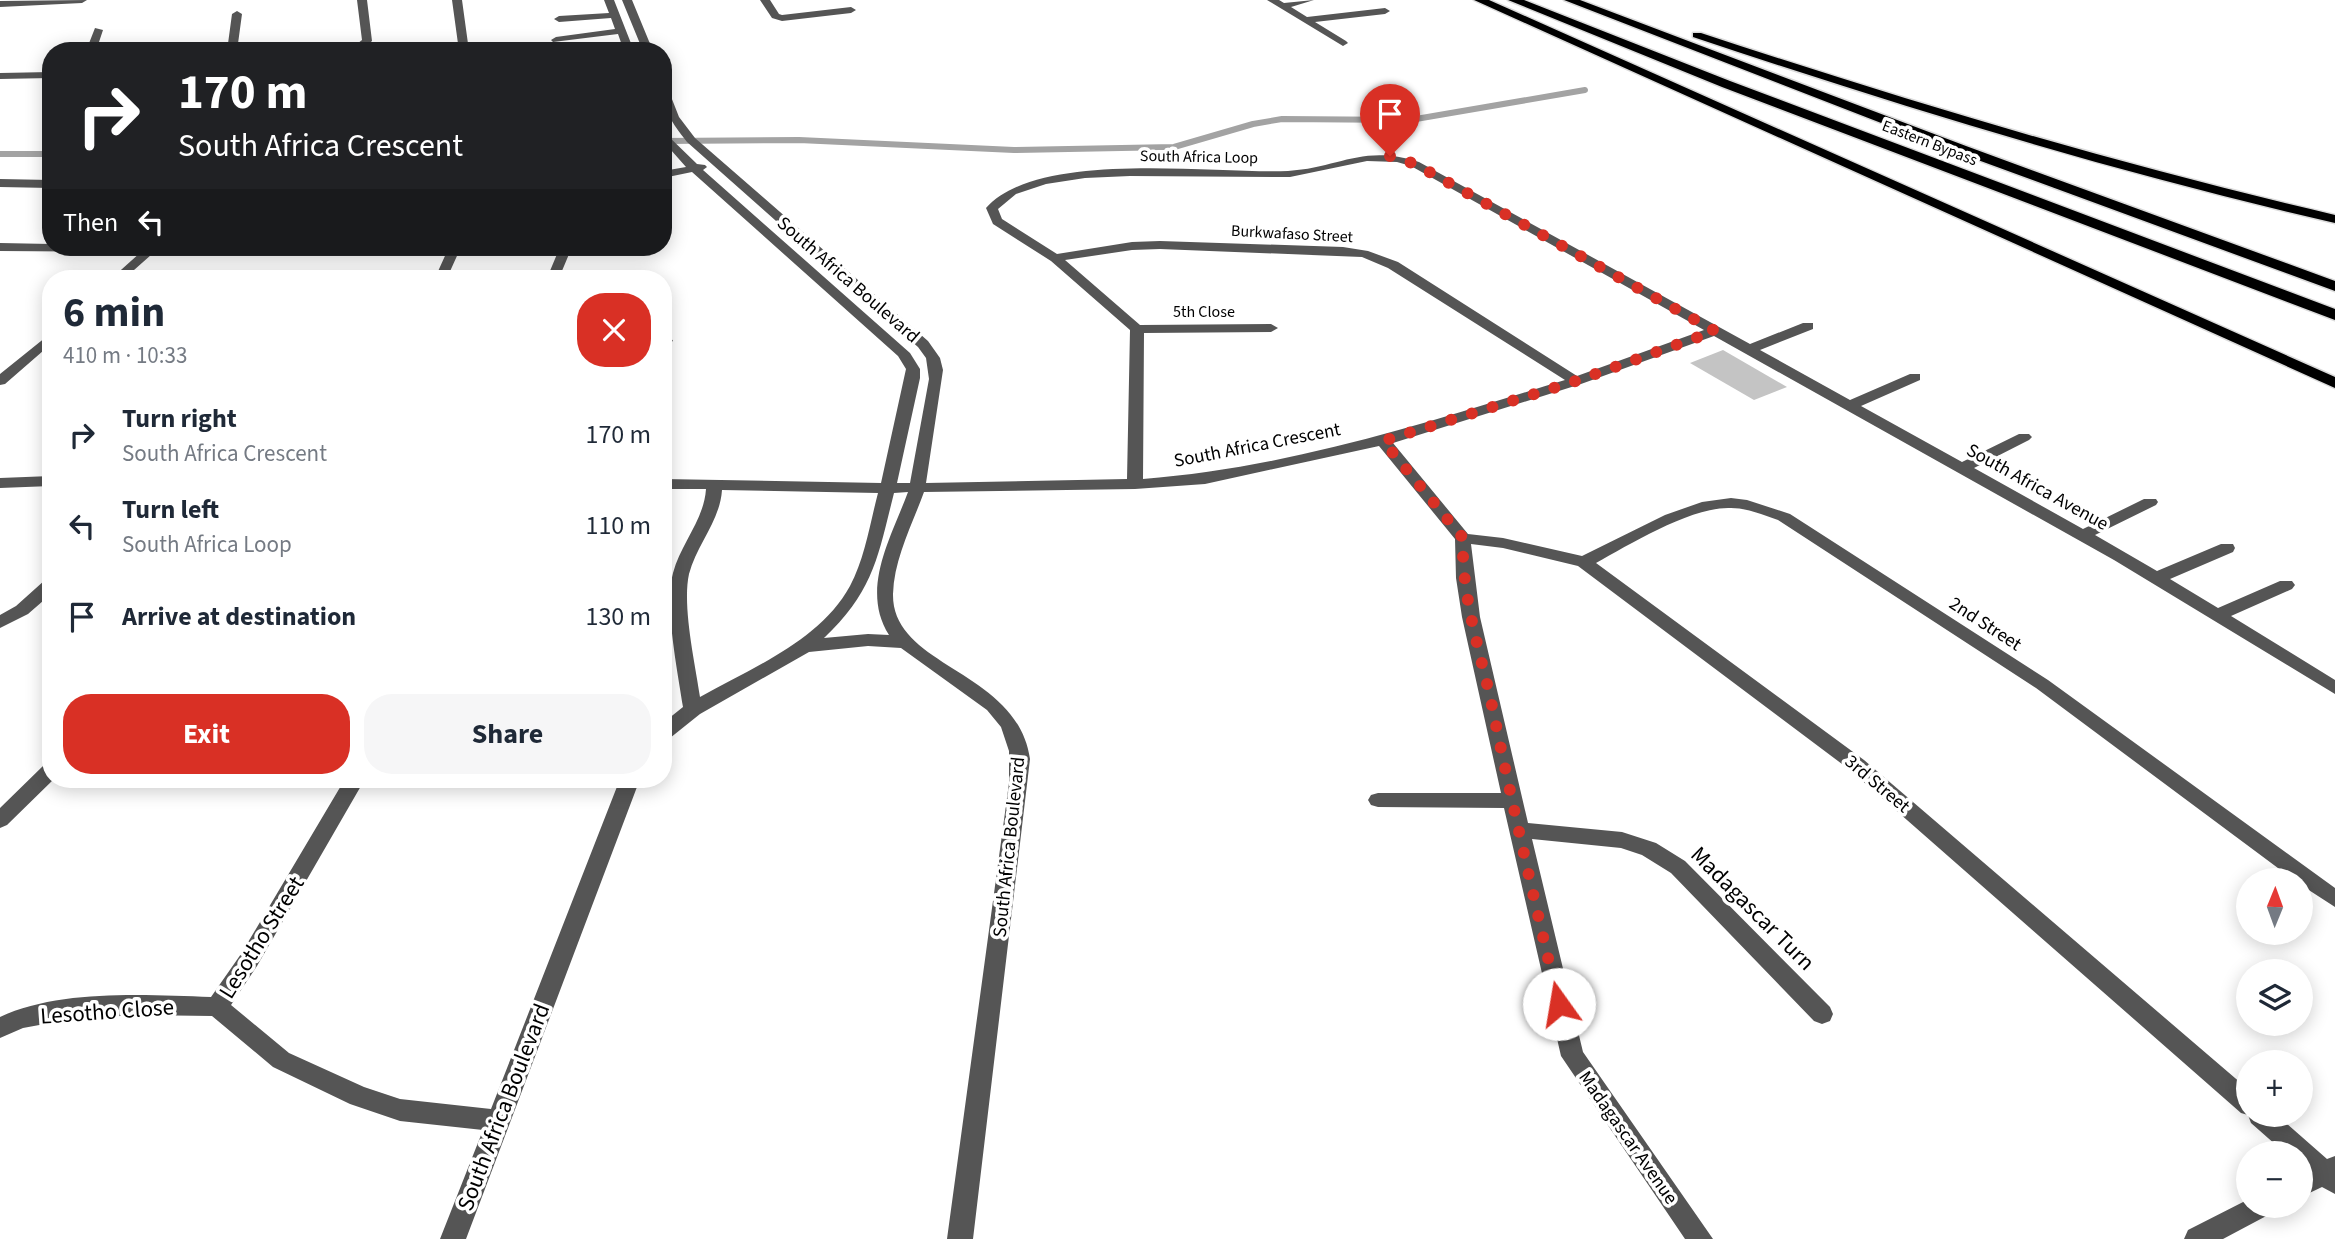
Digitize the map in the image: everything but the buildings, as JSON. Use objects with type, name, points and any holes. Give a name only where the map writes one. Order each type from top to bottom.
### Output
[{"type":"highway","points":[[1480,0],[2335,383]]},
{"type":"highway","name":"Eastern Bypass","points":[[1514,0],[1726,84],[2335,315]]},
{"type":"highway","name":"Eastern Bypass","points":[[1570,0],[1961,149],[2335,286]]},
{"type":"highway","points":[[1596,0],[1818,76],[2031,142],[2181,183],[2335,219]]},
{"type":"street","points":[[0,4],[82,0]]},
{"type":"street","points":[[362,0],[366,42]]},
{"type":"street","points":[[457,0],[463,42]]},
{"type":"street","points":[[609,0],[625,42]]},
{"type":"street","points":[[627,0],[644,42]]},
{"type":"street","points":[[765,0],[775,16],[791,18],[851,10]]},
{"type":"street","points":[[1272,0],[1343,43]]},
{"type":"street","points":[[1284,6],[1309,0]]},
{"type":"street","points":[[1306,20],[1385,11]]},
{"type":"street","points":[[233,42],[237,15]]},
{"type":"street","points":[[559,19],[614,15]]},
{"type":"street","points":[[95,42],[98,30]]},
{"type":"street","points":[[555,40],[621,31]]},
{"type":"street","points":[[0,76],[42,75]]},
{"type":"street","name":"South Africa Boulevard","points":[[672,108],[681,128],[716,162],[929,351],[936,370],[917,488],[886,585],[888,615],[903,642],[982,695],[1005,715],[1020,754],[1015,815],[960,1239]]},
{"type":"street","name":"South Africa Boulevard","points":[[672,145],[682,157],[873,325],[908,360],[912,369],[912,386],[868,562],[858,587],[837,616],[805,646],[693,709],[672,726]]},
{"type":"street","name":"South Africa Loop","points":[[1137,329],[1055,258],[997,221],[992,214],[992,208],[998,199],[1040,182],[1080,174],[1294,174],[1363,157],[1390,156],[1415,164],[1715,331]]},
{"type":"street","points":[[672,173],[716,162]]},
{"type":"street","points":[[0,183],[42,184]]},
{"type":"street","name":"Burkwafaso Street","points":[[1055,258],[1132,246],[1160,245],[1324,250],[1364,254],[1393,265],[1576,381]]},
{"type":"street","points":[[1,248],[42,248]]},
{"type":"street","points":[[127,270],[143,256]]},
{"type":"street","points":[[1750,349],[1808,326]]},
{"type":"street","name":"5th Close","points":[[1137,329],[1271,328]]},
{"type":"street","points":[[1135,484],[1137,329]]},
{"type":"street","name":"South Africa Crescent","points":[[672,484],[917,488],[1135,484],[1205,479],[1383,441],[1576,381],[1715,331]]},
{"type":"street","name":"South Africa Avenue","points":[[1715,331],[2157,578],[2335,688]]},
{"type":"street","points":[[0,381],[42,345]]},
{"type":"street","points":[[0,366],[16,367]]},
{"type":"street","points":[[1849,406],[1915,377]]},
{"type":"street","points":[[1962,468],[2024,437]]},
{"type":"street","points":[[1383,441],[1463,538]]},
{"type":"street","points":[[0,485],[42,482]]},
{"type":"street","points":[[0,485],[42,487]]},
{"type":"street","points":[[693,709],[681,631],[680,577],[688,551],[713,507],[714,485]]},
{"type":"street","name":"2nd Street","points":[[1584,562],[1701,505],[1725,502],[1745,504],[1784,517],[2042,684],[2335,900]]},
{"type":"street","points":[[2082,535],[2150,502]]},
{"type":"street","name":"3rd Street","points":[[1463,538],[1503,543],[1584,562],[1857,765],[2236,1094]]},
{"type":"street","name":"Madagascar Avenue","points":[[1463,538],[1462,563],[1465,582],[1518,830],[1573,1056],[1700,1239]]},
{"type":"street","points":[[2157,578],[2227,548]]},
{"type":"street","points":[[2218,615],[2286,585]]},
{"type":"street","points":[[0,622],[22,610],[42,592]]},
{"type":"street","points":[[805,646],[869,640],[903,642]]},
{"type":"street","points":[[0,820],[42,779]]},
{"type":"street","name":"Lesotho Street","points":[[350,788],[249,960],[217,1007],[281,1060],[348,1092],[410,1112],[498,1120]]},
{"type":"street","name":"South Africa Boulevard","points":[[453,1239],[627,788]]},
{"type":"street","points":[[1378,800],[1512,801]]},
{"type":"street","name":"Madagascar Turn","points":[[1518,830],[1622,840],[1649,849],[1678,867],[1822,1014]]},
{"type":"street","name":"Lesotho Close","points":[[0,1028],[25,1016],[75,1010],[142,1006],[217,1007]]},
{"type":"street","points":[[2275,1127],[2332,1174]]},
{"type":"street","points":[[2313,1181],[2332,1174]]},
{"type":"street","points":[[2197,1239],[2238,1218]]},
{"type":"waterway","points":[[672,141],[799,140],[1014,150],[1174,147],[1253,124],[1282,119],[1410,120],[1585,90]]},
{"type":"waterway","points":[[0,154],[42,154]]},
{"type":"route","points":[[1390,156],[1415,164],[1715,331],[1576,381],[1383,441],[1463,538],[1462,563],[1470,607],[1559,1004]]}]
